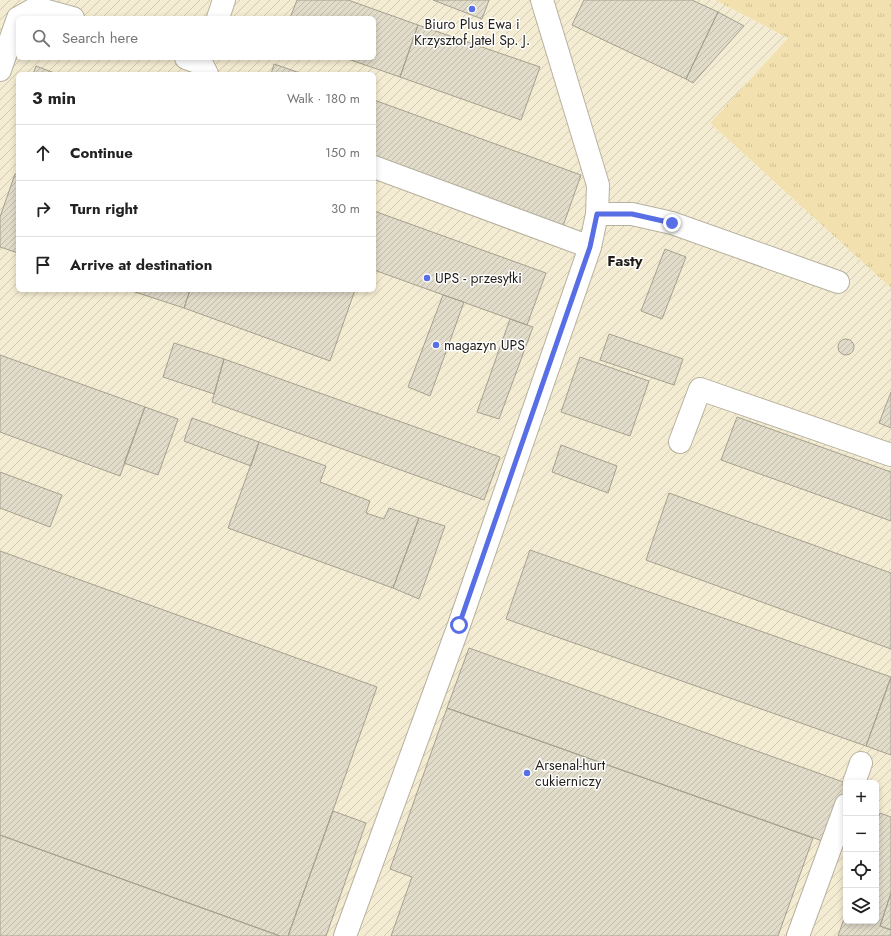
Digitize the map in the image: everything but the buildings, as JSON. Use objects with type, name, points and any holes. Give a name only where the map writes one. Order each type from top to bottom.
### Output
[{"type":"lane","points":[[219,16],[224,0]]},
{"type":"lane","points":[[345,936],[459,625],[590,247],[597,214],[598,185],[542,0]]},
{"type":"lane","points":[[22,16],[36,8],[66,16]]},
{"type":"lane","points":[[0,70],[16,24]]},
{"type":"lane","points":[[376,168],[590,247]]},
{"type":"lane","points":[[597,214],[632,214],[672,223],[838,282]]},
{"type":"lane","points":[[680,442],[700,389],[891,455]]},
{"type":"lane","points":[[855,780],[861,763]]},
{"type":"lane","points":[[798,936],[843,812]]},
{"type":"shaded area","points":[[0,0],[715,0],[788,38],[710,123],[891,288],[891,936],[0,936]]},
{"type":"green space","points":[[715,0],[891,0],[891,288],[710,123],[788,38]]},
{"type":"place","name":"Biuro Plus Ewa i Krzysztof Jatel Sp. J.","points":[[472,9]]},
{"type":"place","name":"UPS - przesyłki","points":[[427,278]]},
{"type":"place","name":"magazyn UPS","points":[[436,345]]},
{"type":"place","name":"Arsenal-hurt cukierniczy","points":[[527,773]]},
{"type":"district","name":"Fasty","points":[[625,261]]},
{"type":"route","points":[[459,625],[590,247],[597,214],[632,214],[672,223]]}]
